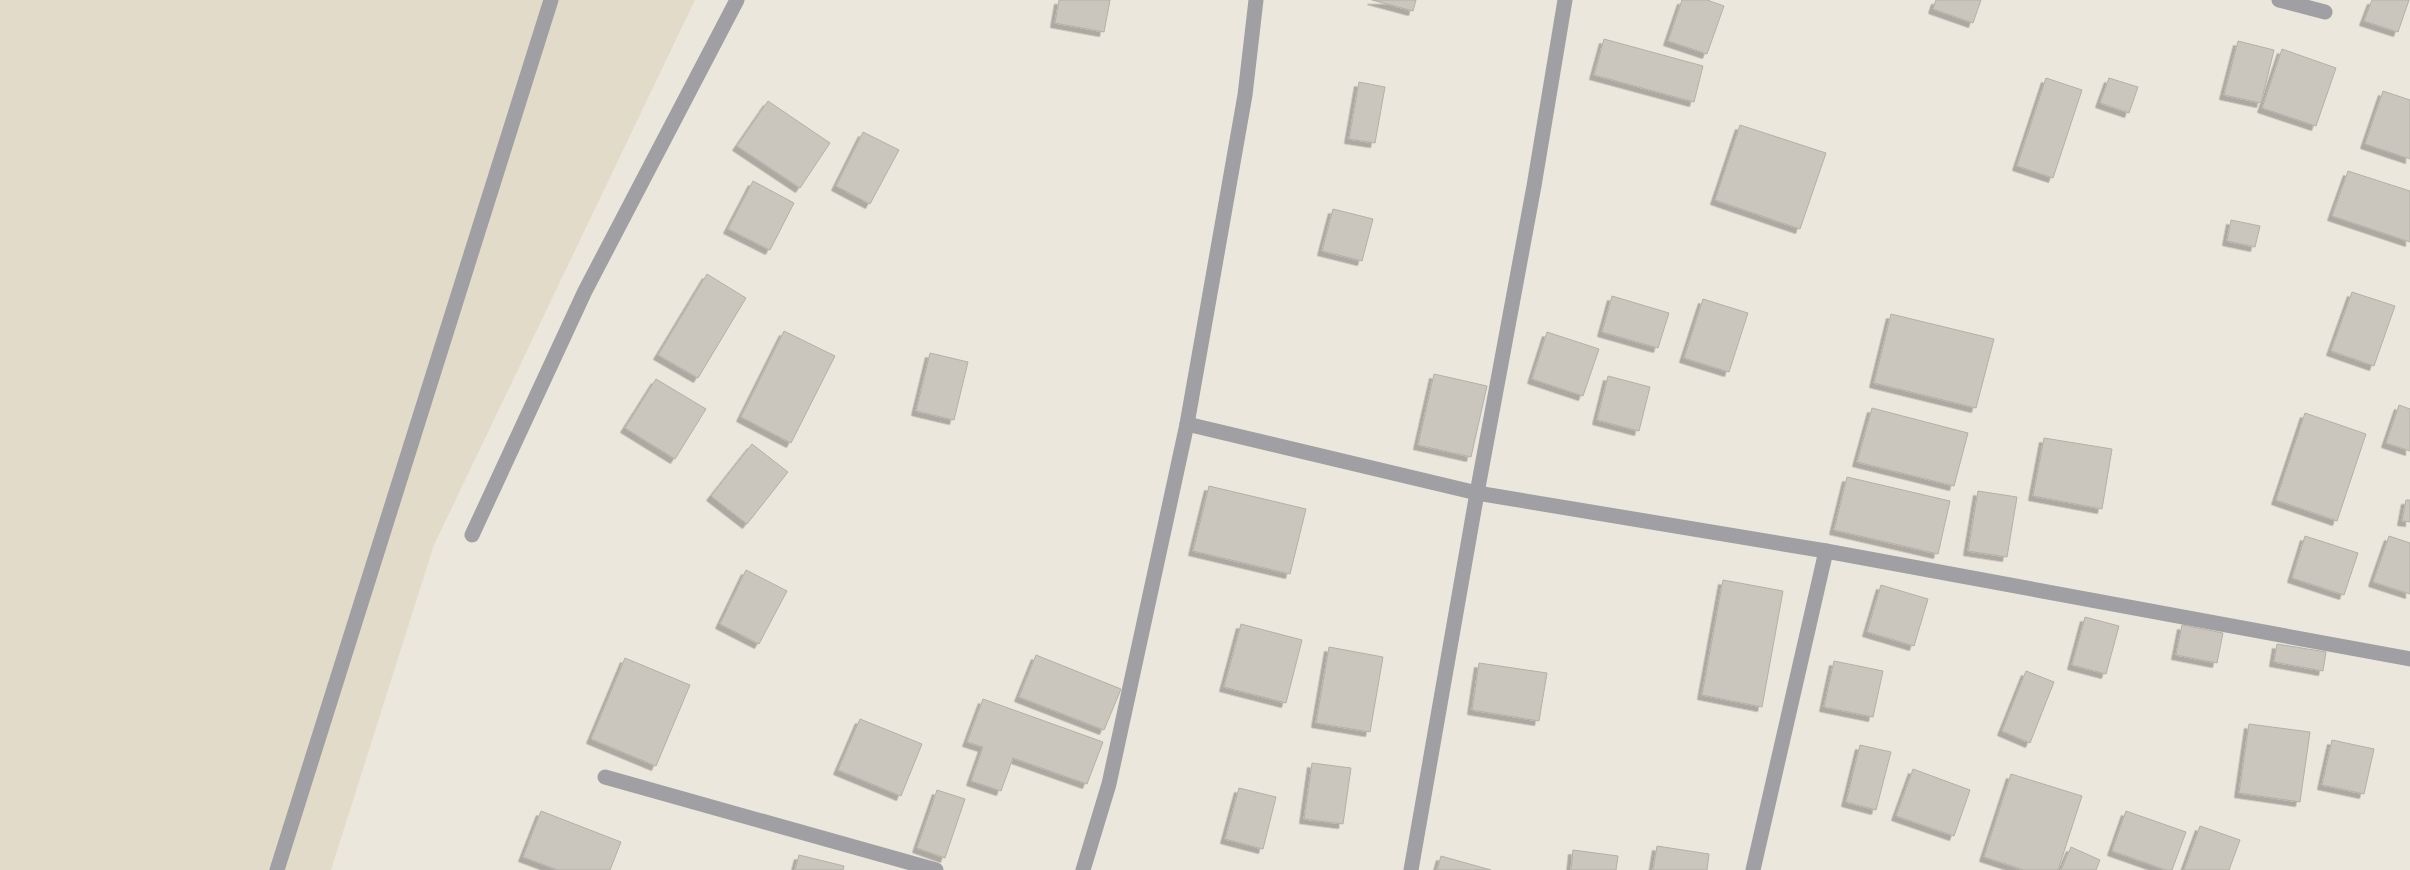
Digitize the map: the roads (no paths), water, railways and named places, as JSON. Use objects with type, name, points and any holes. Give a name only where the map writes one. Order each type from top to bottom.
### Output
[{"type":"street","points":[[277,870],[551,0]]},
{"type":"street","points":[[472,536],[585,291],[737,0]]},
{"type":"street","points":[[1084,870],[1109,784],[1187,424],[1245,95],[1256,0]]},
{"type":"street","points":[[1411,870],[1477,493],[1534,186],[1564,0]]},
{"type":"street","points":[[2279,0],[2325,12]]},
{"type":"street","points":[[1187,424],[1477,493],[1826,551],[2410,659]]},
{"type":"street","points":[[1753,870],[1826,551]]},
{"type":"street","points":[[604,777],[936,870]]}]
